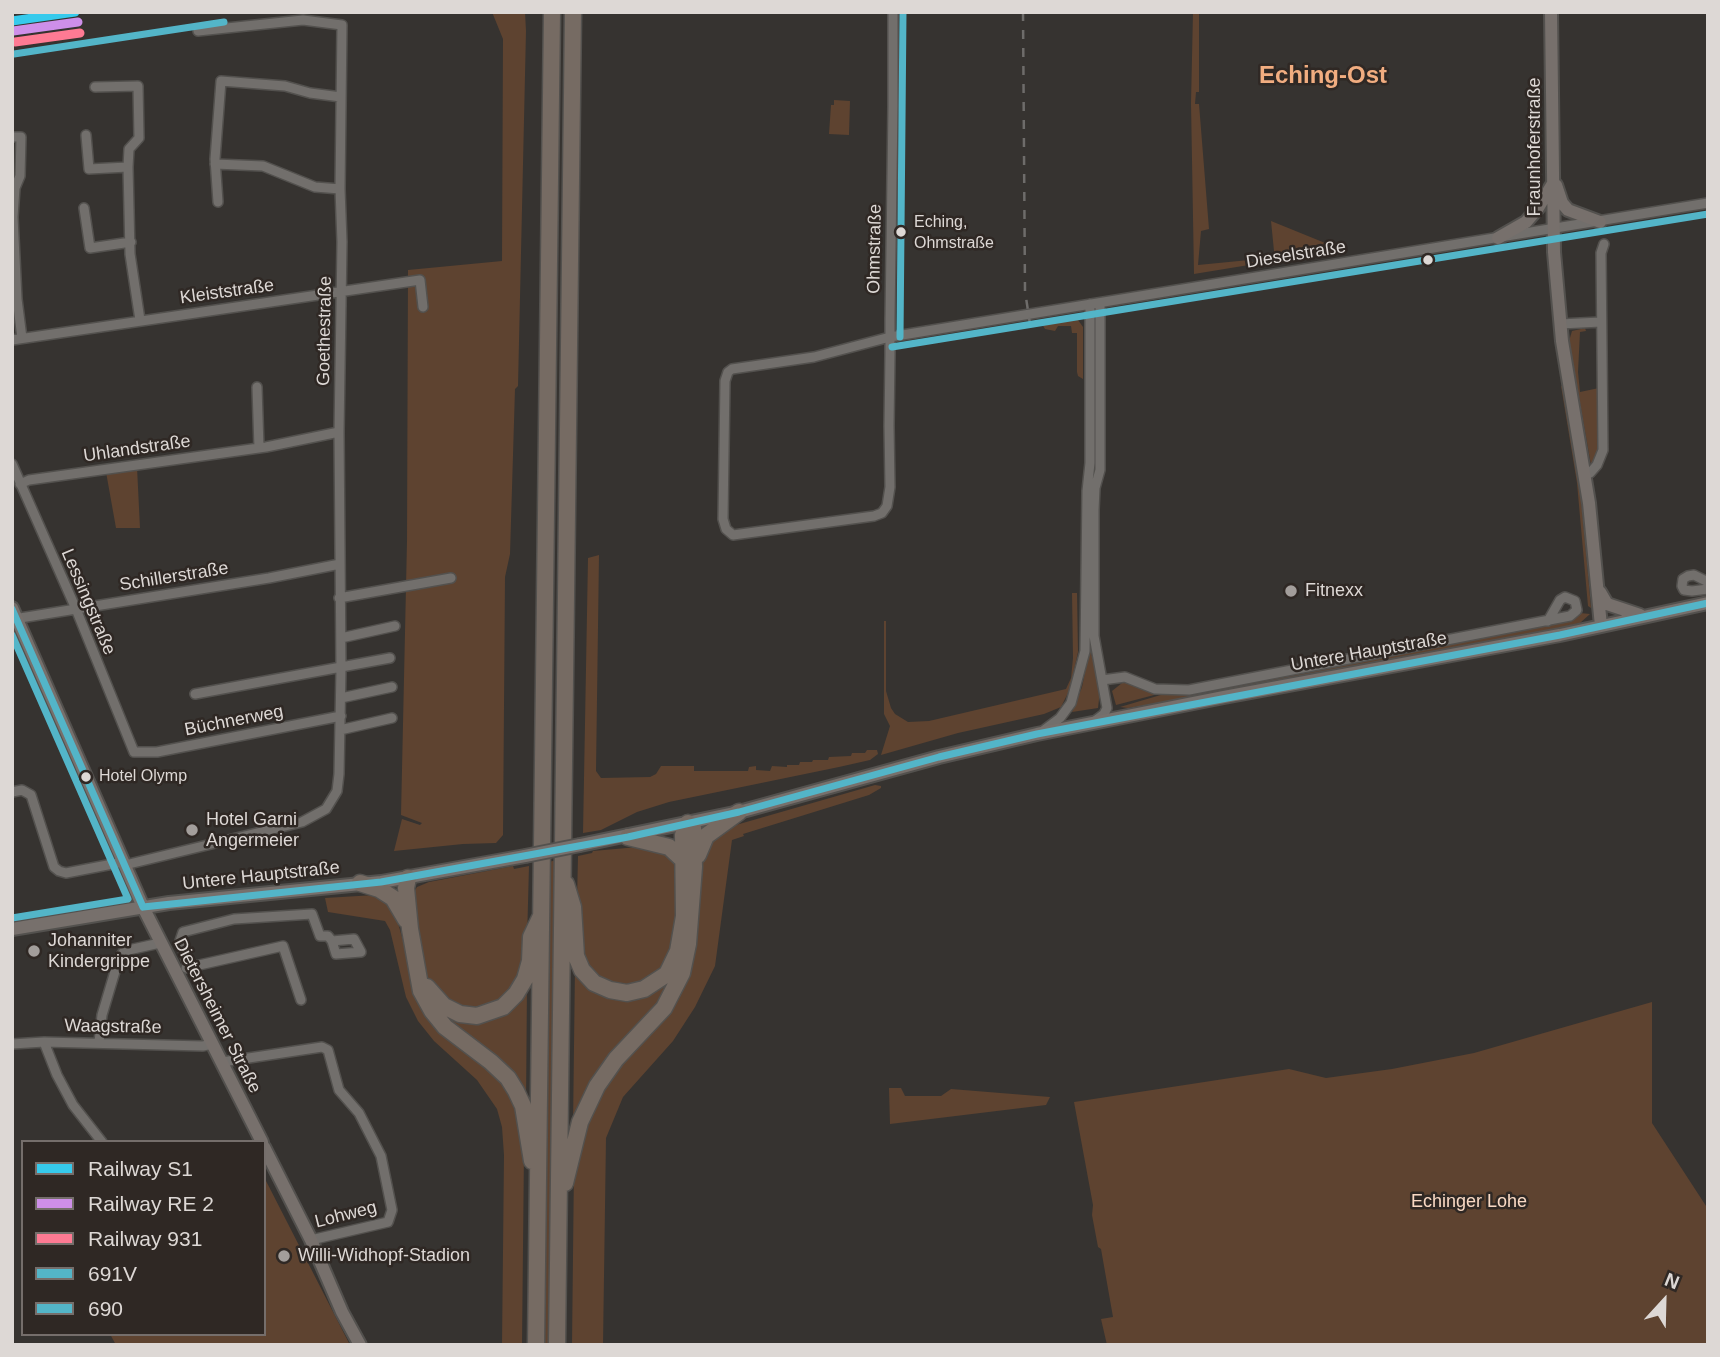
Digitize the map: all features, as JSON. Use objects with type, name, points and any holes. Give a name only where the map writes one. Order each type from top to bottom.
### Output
[{"type":"highway","points":[[536,1345],[552,12]]},
{"type":"highway","points":[[557,1345],[573,12]]},
{"type":"highway","points":[[562,869],[573,907],[574,944],[582,970],[601,987],[627,993],[653,985],[667,974],[676,960],[689,864],[706,836],[739,812]]},
{"type":"highway","points":[[558,1211],[580,1122],[588,1103],[609,1068],[664,1008],[682,973],[688,944],[689,864],[683,835],[688,823]]},
{"type":"highway","points":[[628,837],[668,848],[689,864]]},
{"type":"highway","points":[[404,878],[421,992],[439,1020],[491,1062],[508,1078],[516,1091],[523,1106],[539,1205]]},
{"type":"highway","points":[[397,904],[396,885],[404,878]]},
{"type":"highway","points":[[360,883],[387,893],[397,904],[410,929]]},
{"type":"highway","points":[[419,976],[433,996],[452,1011],[477,1016],[495,1011],[510,1002],[525,979],[530,961],[531,937],[542,913]]},
{"type":"main road","name":"Fraunhoferstraße","points":[[1551,12],[1552,228],[1560,324],[1585,474],[1601,626]]},
{"type":"main road","points":[[1553,171],[1562,204],[1568,210],[1600,222]]},
{"type":"main road","points":[[1498,237],[1526,222],[1552,184]]},
{"type":"main road","points":[[1597,586],[1608,604],[1643,617]]},
{"type":"main road","name":"Untere Hauptstraße","points":[[12,929],[143,906],[404,878],[628,837],[739,812],[939,757],[1037,734],[1708,603]]},
{"type":"main road","name":"Dietersheimer Straße","points":[[14,615],[160,943],[261,1140]]},
{"type":"main road","points":[[266,1151],[360,1345]]},
{"type":"street","name":"Ohmstraße","points":[[890,487],[893,12]]},
{"type":"street","name":"Goethestraße","points":[[12,792],[22,790],[31,795],[54,867],[59,872],[66,873],[124,864],[302,822],[326,808],[337,791],[341,716],[338,432],[342,25],[303,20],[198,31]]},
{"type":"street","points":[[219,202],[215,164],[220,81],[285,86],[341,97]]},
{"type":"street","points":[[95,87],[138,86],[139,138],[129,149],[128,167],[130,254],[140,320]]},
{"type":"street","points":[[86,135],[89,169],[128,167]]},
{"type":"street","points":[[12,137],[21,137],[20,176],[15,188],[13,217],[17,339]]},
{"type":"street","points":[[215,164],[263,166],[315,187],[340,189]]},
{"type":"street","name":"Dieselstraße","points":[[890,487],[885,510],[874,516],[729,534],[724,524],[724,393],[728,372],[737,368],[814,357],[890,337],[1708,203]]},
{"type":"street","points":[[84,208],[90,247],[131,242]]},
{"type":"street","points":[[1585,474],[1590,473],[1597,465],[1603,450],[1601,253],[1604,244]]},
{"type":"street","name":"Kleiststraße","points":[[17,339],[420,280],[423,307]]},
{"type":"street","points":[[1088,724],[1098,719],[1107,708],[1095,646],[1095,488],[1100,470],[1095,304]]},
{"type":"street","points":[[1037,734],[1060,718],[1071,703],[1085,650],[1095,304]]},
{"type":"street","points":[[1560,324],[1601,323]]},
{"type":"street","points":[[257,387],[259,448]]},
{"type":"street","name":"Uhlandstraße","points":[[20,484],[29,480],[259,448],[338,432]]},
{"type":"street","name":"Lessingstraße","points":[[12,464],[76,609],[134,752]]},
{"type":"street","name":"Schillerstraße","points":[[14,615],[76,609],[340,565]]},
{"type":"street","points":[[1708,582],[1694,575],[1683,579],[1682,586],[1692,592],[1708,589]]},
{"type":"street","points":[[339,598],[451,578]]},
{"type":"street","points":[[1102,680],[1125,677],[1155,689],[1189,690],[1548,621]]},
{"type":"street","points":[[341,638],[395,626]]},
{"type":"street","points":[[195,694],[390,658]]},
{"type":"street","points":[[341,698],[392,687]]},
{"type":"street","points":[[1107,708],[1129,716]]},
{"type":"street","name":"Büchnerweg","points":[[134,752],[157,752],[341,716]]},
{"type":"street","points":[[340,730],[392,719]]},
{"type":"street","points":[[190,967],[180,941],[183,932],[234,919],[312,914],[320,936],[328,936],[332,941]]},
{"type":"street","points":[[99,1042],[102,1015],[119,958],[124,951],[160,943]]},
{"type":"street","points":[[174,971],[283,946],[301,1000]]},
{"type":"street","points":[[44,1042],[73,1105],[100,1140]]},
{"type":"street","name":"Waagstraße","points":[[12,1044],[212,1044]]},
{"type":"street","name":"Lohweg","points":[[222,1062],[322,1047],[328,1050],[339,1090],[359,1113],[381,1156],[392,1210],[388,1222],[311,1240]]},
{"type":"green space","points":[[492,12],[525,12],[526,31],[518,386],[515,389],[510,554],[505,577],[503,835],[496,843],[394,851],[402,819],[420,825],[422,823],[401,815],[407,541],[408,270],[502,261],[503,39]]},
{"type":"green space","points":[[1193,12],[1199,12],[1199,92],[1196,92],[1195,104],[1199,104],[1209,229],[1201,231],[1198,265],[1249,260],[1255,264],[1194,274],[1191,103]]},
{"type":"green space","points":[[834,100],[850,101],[849,135],[829,134],[831,105],[834,105]]},
{"type":"green space","points":[[1271,221],[1335,247],[1336,251],[1275,261]]},
{"type":"green space","points":[[1071,318],[1078,320],[1083,327],[1083,379],[1077,372],[1077,333],[1072,333],[1071,326],[1058,326],[1055,331],[1045,329],[1042,324]]},
{"type":"green space","points":[[1585,328],[1586,331],[1580,332],[1580,392],[1599,388],[1598,451],[1591,465],[1569,341],[1572,331]]},
{"type":"green space","points":[[1561,386],[1564,387],[1580,486],[1591,608],[1588,606],[1577,483]]},
{"type":"green space","points":[[137,467],[140,528],[116,528],[106,472]]},
{"type":"green space","points":[[599,555],[596,771],[601,778],[650,777],[656,774],[661,766],[694,766],[694,771],[748,771],[749,767],[756,766],[756,770],[770,771],[772,766],[799,765],[800,762],[851,756],[852,753],[865,753],[867,750],[877,750],[878,754],[870,760],[669,802],[637,812],[601,830],[583,833],[588,558]]},
{"type":"green space","points":[[1072,593],[1077,593],[1078,652],[1070,689],[1061,707],[1044,714],[958,733],[881,755],[890,726],[884,714],[884,621],[886,691],[891,708],[908,722],[929,721],[1066,689],[1071,678],[1073,658]]},
{"type":"green space","points":[[1580,613],[1590,614],[1580,623],[1551,630],[1240,689],[1128,708],[1120,707],[1164,694],[1188,694],[1545,625],[1574,619]]},
{"type":"green space","points":[[1090,648],[1100,691],[1098,708],[1072,712],[1082,687]]},
{"type":"green space","points":[[1122,683],[1158,694],[1116,705],[1112,691]]},
{"type":"green space","points":[[875,785],[881,788],[869,795],[743,834],[744,836],[732,840],[715,966],[695,1007],[673,1041],[623,1097],[606,1138],[603,1345],[572,1345],[574,1165],[596,1095],[659,1021],[704,848],[722,829]]},
{"type":"green space","points":[[649,846],[674,856],[681,881],[670,964],[631,989],[591,975],[576,945],[578,856],[593,851]]},
{"type":"green space","points":[[556,860],[550,1345],[545,1345],[549,862]]},
{"type":"green space","points":[[513,866],[514,869],[529,866],[527,941],[523,970],[507,997],[484,1010],[455,1006],[430,983],[425,972],[412,895],[417,887],[429,882]]},
{"type":"green space","points":[[375,895],[391,905],[396,916],[418,993],[514,1094],[524,1150],[522,1345],[502,1345],[504,1155],[502,1127],[497,1109],[477,1080],[434,1041],[418,1021],[406,997],[390,930],[385,921],[328,912],[325,898]]},
{"type":"green space","points":[[575,965],[609,994],[666,980],[672,986],[573,1127]]},
{"type":"green space","points":[[527,985],[526,1105],[436,1007],[466,1020]]},
{"type":"green space","name":"Echinger Lohe","points":[[1652,1002],[1652,1123],[1708,1209],[1708,1345],[1107,1345],[1101,1319],[1113,1317],[1092,1215],[1093,1205],[1074,1102],[1289,1069],[1326,1078],[1392,1069],[1474,1053]]},
{"type":"green space","points":[[889,1088],[901,1088],[905,1096],[941,1096],[951,1089],[1050,1097],[1046,1105],[890,1124]]},
{"type":"green space","name":"Willi-Widhopf-Stadion","points":[[266,1181],[350,1345],[116,1345],[111,1336],[266,1336]]},
{"type":"railway","points":[[1023,12],[1025,291],[1030,324]]},
{"type":"rail line","name":"S1","points":[[12,21],[75,12]]},
{"type":"rail line","name":"931","points":[[15,42],[80,33]]},
{"type":"transit line","name":"690","points":[[900,337],[903,12]]},
{"type":"transit line","points":[[13,31],[78,22]]},
{"type":"transit line","name":"690","points":[[14,54],[224,22]]},
{"type":"transit line","name":"690","points":[[892,347],[1708,214]]},
{"type":"transit line","name":"691V","points":[[143,907],[381,882],[628,837],[739,812],[939,757],[1037,734],[1560,635],[1708,603]]},
{"type":"transit line","name":"691V","points":[[12,609],[143,907]]},
{"type":"transit line","name":"690","points":[[12,635],[128,899],[12,918]]},
{"type":"place","name":"Eching, Ohmstraße","points":[[901,232]]},
{"type":"place","name":"Fitnexx","points":[[1291,591]]},
{"type":"place","name":"Hotel Olymp","points":[[86,777]]},
{"type":"place","name":"Hotel Garni Angermeier","points":[[192,830]]},
{"type":"place","name":"Johanniter Kindergrippe","points":[[34,951]]},
{"type":"place","name":"Willi-Widhopf-Stadion","points":[[284,1256]]},
{"type":"district","name":"Eching-Ost","points":[[1323,76]]}]
